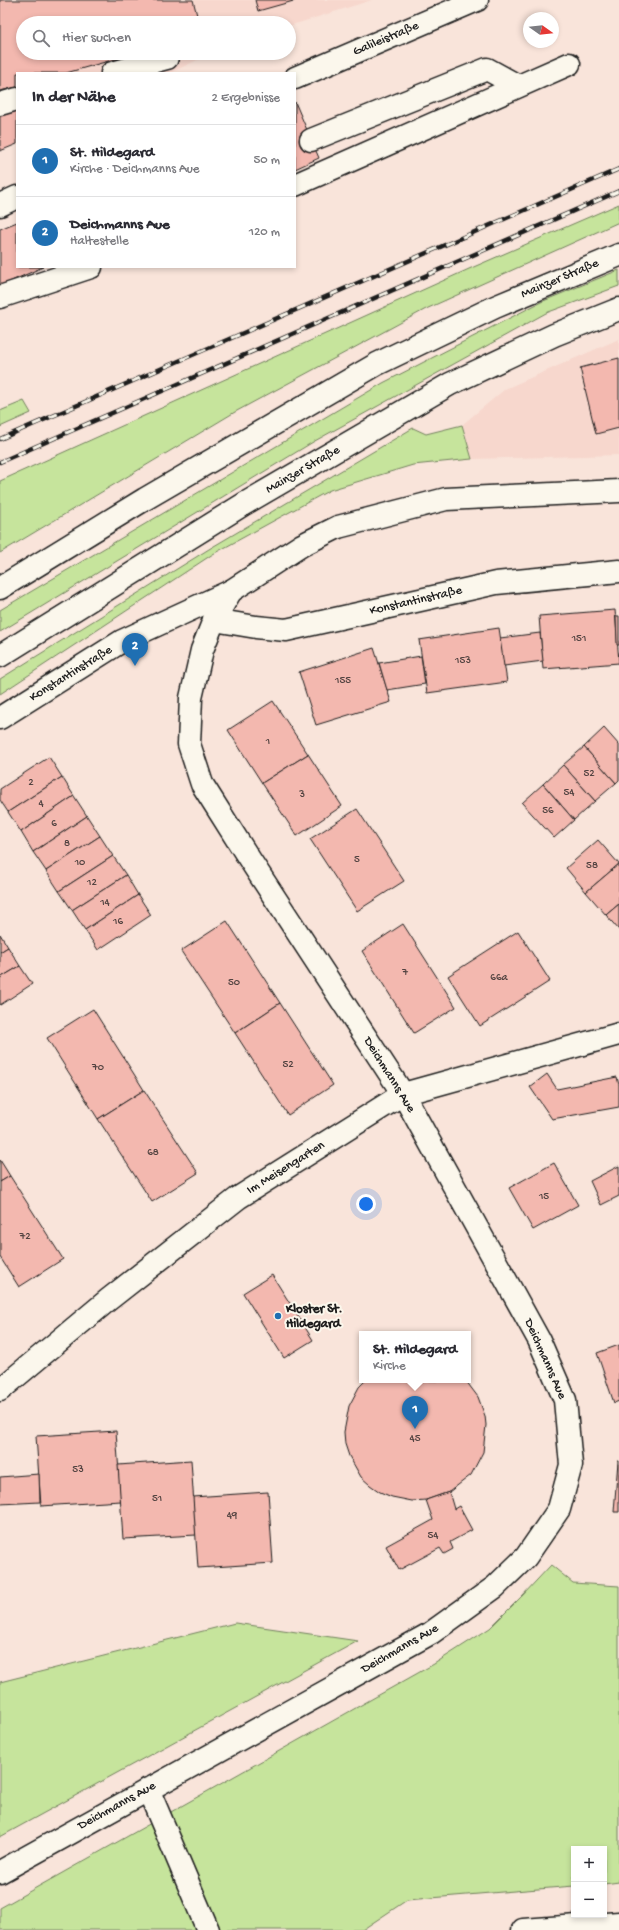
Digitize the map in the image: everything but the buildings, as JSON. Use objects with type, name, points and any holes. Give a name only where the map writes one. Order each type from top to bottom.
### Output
[{"type":"street","name":"Galileistraße","points":[[296,78],[477,0]]},
{"type":"street","points":[[116,72],[160,60]]},
{"type":"street","points":[[296,185],[569,64]]},
{"type":"street","points":[[311,140],[487,69],[518,86]]},
{"type":"street","points":[[0,104],[16,99]]},
{"type":"street","points":[[0,204],[16,197]]},
{"type":"street","name":"Mainzer Straße","points":[[0,588],[145,499],[377,364],[495,307],[619,254]]},
{"type":"street","points":[[0,298],[88,268]]},
{"type":"street","name":"Mainzer Straße","points":[[0,656],[244,504],[450,384],[554,335],[619,309]]},
{"type":"street","name":"Konstantinstraße","points":[[0,718],[122,641],[231,591],[302,545],[338,527],[446,498],[619,491]]},
{"type":"street","name":"Konstantinstraße","points":[[214,620],[286,630],[496,583],[619,570]]},
{"type":"street","name":"Konstantinstraße","points":[[191,698],[202,650],[214,620],[231,591]]},
{"type":"street","name":"Deichmanns Aue","points":[[0,1872],[431,1633],[495,1587],[521,1562],[559,1508],[571,1465],[565,1400],[538,1340],[403,1094],[202,784],[189,744],[191,698]]},
{"type":"street","name":"Im Meisengarten","points":[[0,1390],[108,1300],[238,1198],[403,1094],[619,1034]]},
{"type":"street","points":[[148,1789],[208,1930]]},
{"type":"street","points":[[523,1930],[619,1923]]},
{"type":"shaded area","points":[[0,0],[372,0],[296,24],[296,16],[16,16],[16,60],[197,60],[172,72],[16,72],[16,144],[0,151]]},
{"type":"shaded area","points":[[619,339],[619,455],[472,459],[462,425],[505,389]]},
{"type":"green space","points":[[619,204],[619,222],[426,309],[235,412],[0,553],[0,481],[469,269]]},
{"type":"green space","points":[[619,270],[619,286],[546,313],[313,442],[0,632],[0,610],[383,383],[541,302]]},
{"type":"green space","points":[[24,401],[31,413],[0,427],[0,411]]},
{"type":"green space","points":[[462,425],[472,459],[413,465],[330,490],[213,554],[0,694],[0,679],[209,549],[413,428],[426,434]]},
{"type":"green space","points":[[551,1565],[573,1583],[619,1586],[619,1882],[607,1884],[607,1846],[571,1846],[571,1886],[407,1900],[362,1930],[0,1930],[0,1908],[434,1664],[490,1628]]},
{"type":"green space","points":[[235,1623],[358,1641],[0,1837],[0,1682]]},
{"type":"railway","points":[[0,439],[619,169]]},
{"type":"railway","points":[[0,462],[619,191]]},
{"type":"place","name":"Deichmanns Aue","points":[[135,666]]},
{"type":"place","name":"Kloster St. Hildegard","points":[[278,1316]]},
{"type":"place","name":"St. Hildegard","points":[[415,1429]]}]
